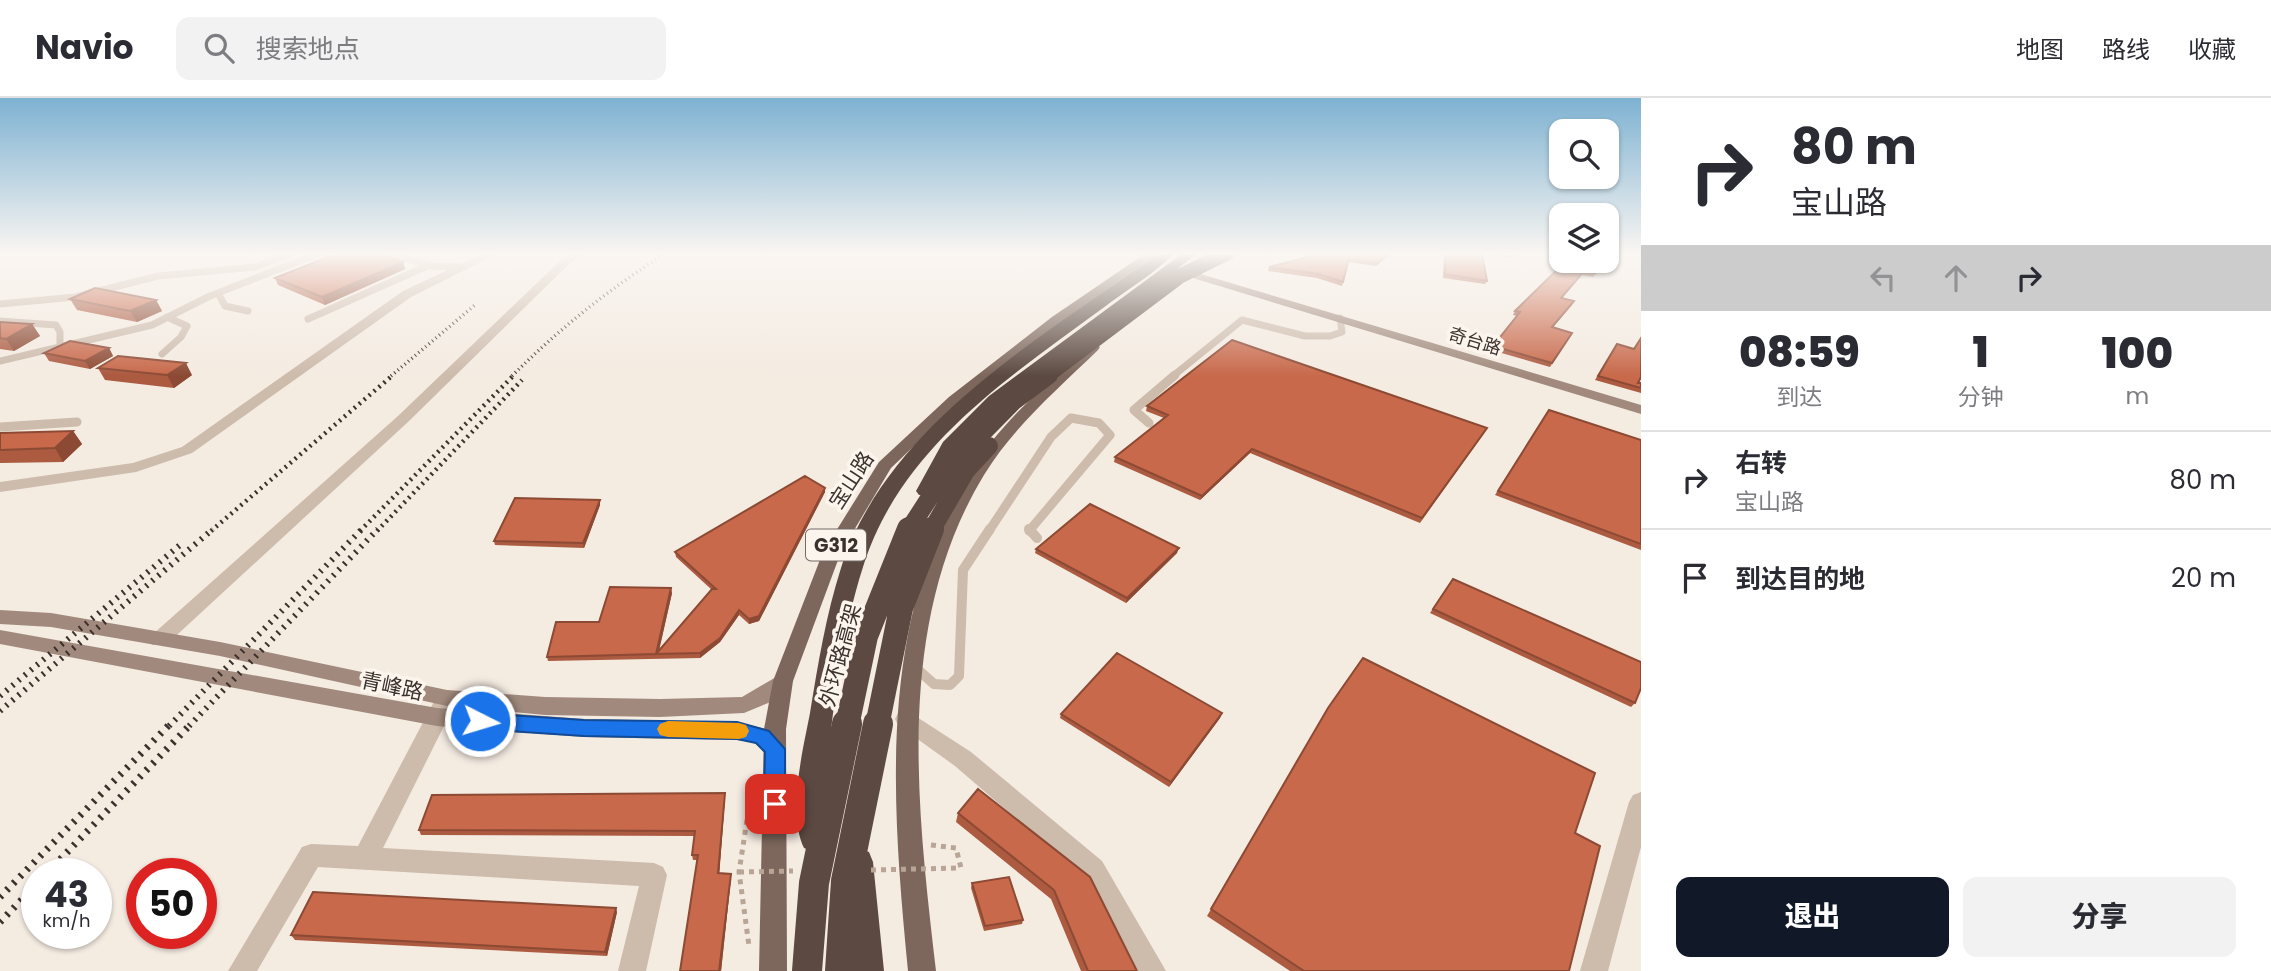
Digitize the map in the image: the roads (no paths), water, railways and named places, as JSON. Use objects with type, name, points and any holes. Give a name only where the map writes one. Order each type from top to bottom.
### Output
[{"type":"highway","points":[[819,971],[812,783],[832,651],[852,566],[881,504],[918,452],[976,393],[1125,294]]},
{"type":"highway","points":[[867,971],[852,778],[853,729],[871,645],[918,505],[950,446],[995,400],[1138,294]]},
{"type":"highway","name":"外环路高架","points":[[807,971],[814,883],[866,636],[903,538],[950,466],[1014,401],[1156,294]]},
{"type":"highway","points":[[840,971],[846,881],[901,608],[929,534],[966,471],[1031,399],[1172,294]]},
{"type":"main road","name":"宝山路","points":[[773,971],[775,749],[783,681],[832,552],[885,465],[964,392],[1056,320],[1094,294]]},
{"type":"main road","points":[[922,971],[908,842],[906,719],[934,566],[957,509],[977,473],[1033,405],[1142,294]]},
{"type":"main road","name":"奇台路","points":[[1268,294],[1641,410]]},
{"type":"main road","name":"青峰路","points":[[0,617],[51,620],[219,649],[442,708],[744,705],[765,695],[783,681]]},
{"type":"main road","name":"青峰路","points":[[0,637],[571,727],[737,731],[762,736],[775,749]]},
{"type":"street","points":[[0,487],[136,467],[187,450],[406,294]]},
{"type":"street","points":[[159,640],[412,410],[532,294]]},
{"type":"street","points":[[365,858],[442,708]]},
{"type":"street","points":[[906,719],[963,759],[1093,869],[1152,971]]},
{"type":"street","points":[[1594,971],[1641,802]]},
{"type":"street","points":[[242,971],[311,855],[654,875],[632,971]]},
{"type":"lane","points":[[0,304],[88,294]]},
{"type":"lane","points":[[0,361],[60,345],[110,337],[167,317],[216,294]]},
{"type":"lane","points":[[218,294],[225,306],[248,311]]},
{"type":"lane","points":[[309,319],[366,294]]},
{"type":"lane","points":[[162,354],[181,337],[187,326],[167,317]]},
{"type":"lane","points":[[1149,423],[1134,410],[1140,403],[1242,320],[1261,322],[1311,338],[1332,337],[1342,332],[1340,318]]},
{"type":"lane","points":[[0,321],[56,326],[60,332],[60,345]]},
{"type":"lane","points":[[914,664],[923,679],[936,687],[950,685],[959,676],[963,570],[1051,437],[1071,418],[1099,423],[1110,435],[1028,530],[1037,538]]},
{"type":"lane","points":[[0,427],[77,422]]},
{"type":"railway","points":[[512,376],[548,342],[607,294]]},
{"type":"railway","points":[[391,376],[475,305]]},
{"type":"railway","points":[[211,531],[393,375]]},
{"type":"railway","points":[[360,531],[514,375]]},
{"type":"railway","points":[[377,531],[522,380]]},
{"type":"railway","points":[[0,711],[213,529]]},
{"type":"railway","points":[[169,726],[362,529]]},
{"type":"railway","points":[[189,726],[378,529]]},
{"type":"railway","points":[[0,696],[180,545]]},
{"type":"railway","points":[[0,897],[170,724]]},
{"type":"railway","points":[[61,858],[191,724]]},
{"type":"railway","points":[[0,922],[21,900]]}]
